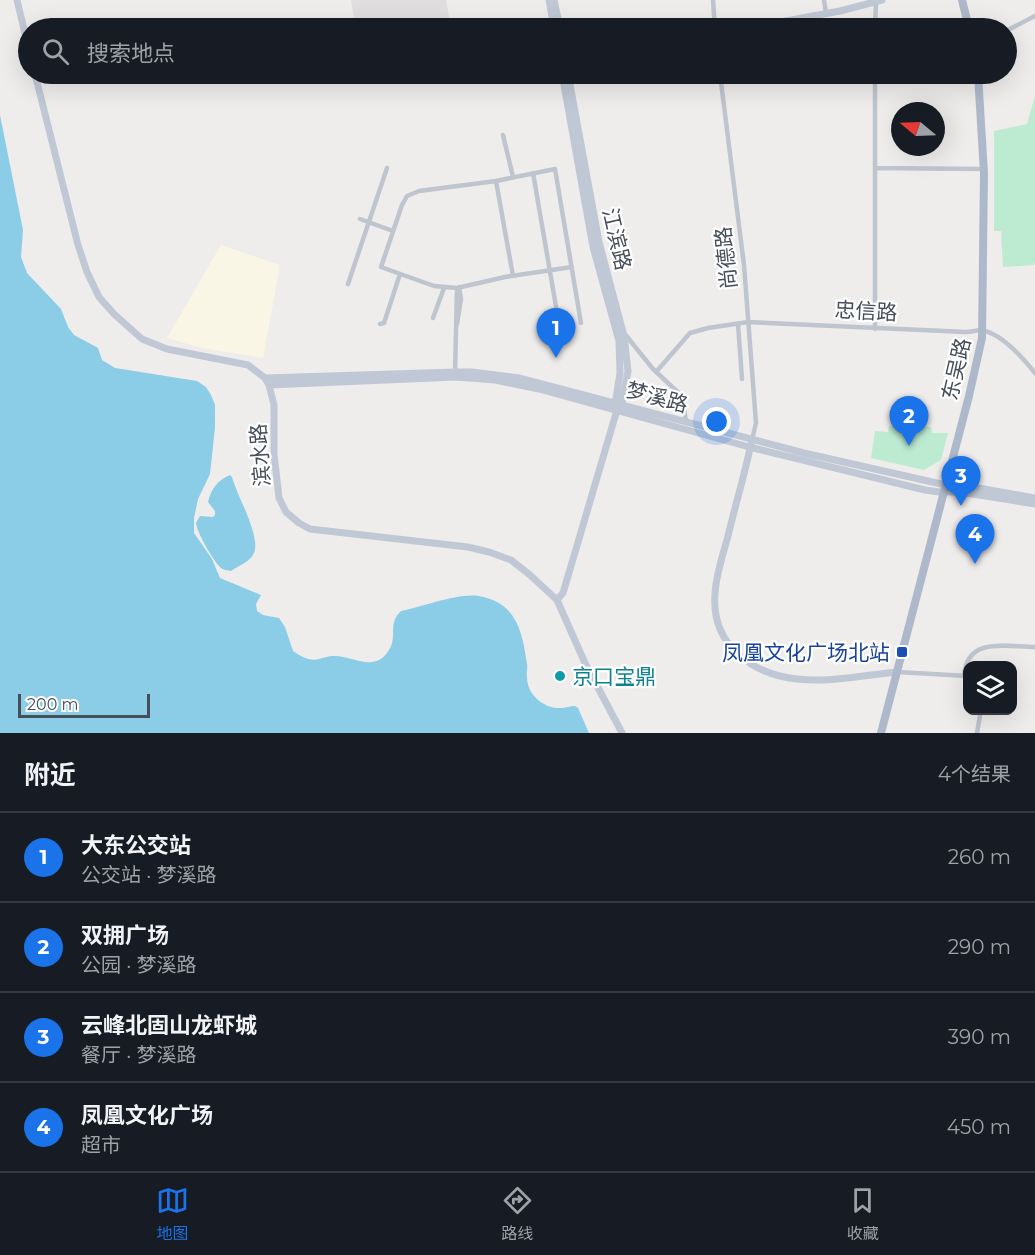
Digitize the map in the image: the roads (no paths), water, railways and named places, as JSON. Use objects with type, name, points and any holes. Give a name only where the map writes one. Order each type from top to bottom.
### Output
[{"type":"main road","points":[[964,0],[968,18]]},
{"type":"main road","name":"东吴路","points":[[880,733],[942,488],[969,396],[981,330],[981,169],[977,84]]},
{"type":"street","points":[[17,0],[21,18]]},
{"type":"street","points":[[549,0],[552,18]]},
{"type":"street","points":[[554,0],[558,18]]},
{"type":"street","points":[[713,0],[714,18]]},
{"type":"street","points":[[824,0],[826,14]]},
{"type":"street","points":[[804,18],[879,1],[877,18]]},
{"type":"street","points":[[1017,25],[1035,16]]},
{"type":"street","points":[[38,84],[78,245],[99,297],[142,339],[167,349],[248,365],[267,382]]},
{"type":"street","name":"江滨路","points":[[564,84],[594,247],[619,341],[618,406]]},
{"type":"street","name":"江滨路","points":[[557,600],[563,593],[628,371],[623,332],[599,242],[570,84]]},
{"type":"street","name":"尚德路","points":[[721,84],[744,265],[756,423],[752,444]]},
{"type":"street","points":[[875,84],[875,329]]},
{"type":"street","points":[[503,135],[513,177]]},
{"type":"street","points":[[348,284],[387,168]]},
{"type":"street","points":[[876,168],[981,169]]},
{"type":"street","points":[[572,267],[513,276],[458,288],[444,288],[381,267],[407,196],[419,191],[496,181],[555,169],[582,323]]},
{"type":"street","points":[[533,173],[559,324]]},
{"type":"street","points":[[496,181],[513,276]]},
{"type":"street","points":[[360,219],[393,231]]},
{"type":"street","points":[[380,324],[384,323],[400,274]]},
{"type":"street","points":[[433,318],[444,288]]},
{"type":"street","points":[[455,374],[457,324],[461,299],[458,288]]},
{"type":"street","name":"忠信路","points":[[656,372],[690,333],[748,322],[875,329],[966,332],[981,330]]},
{"type":"street","points":[[738,324],[742,379]]},
{"type":"street","points":[[981,330],[1005,341],[1025,359],[1035,373]]},
{"type":"street","points":[[623,332],[656,372],[682,396],[686,421]]},
{"type":"street","name":"梦溪路","points":[[267,382],[455,374],[518,384],[686,421],[752,444]]},
{"type":"street","name":"滨水路","points":[[267,382],[274,405],[274,454],[279,498],[286,512],[310,529],[449,545],[489,552],[511,560],[557,600],[585,663],[622,733]]},
{"type":"street","name":"梦溪路","points":[[618,406],[752,444],[960,492],[1035,504]]},
{"type":"street","points":[[752,444],[714,596],[717,619],[726,640],[741,659],[771,675],[798,680],[895,672],[963,676]]},
{"type":"street","name":"梦溪路","points":[[942,488],[1035,498]]},
{"type":"street","points":[[966,661],[969,656],[987,646],[1035,648]]},
{"type":"street","points":[[977,733],[980,715]]},
{"type":"water","points":[[0,115],[23,230],[21,257],[27,273],[61,309],[74,335],[98,348],[102,360],[115,368],[197,381],[206,387],[211,395],[215,405],[215,427],[210,474],[198,499],[194,533],[212,559],[220,578],[261,595],[256,604],[257,611],[263,615],[279,618],[285,627],[293,651],[312,660],[340,656],[363,662],[377,661],[392,645],[394,621],[401,611],[460,597],[478,596],[491,599],[501,604],[515,619],[523,640],[528,684],[533,695],[543,703],[555,708],[575,706],[578,708],[589,733],[0,733]]},
{"type":"water","points":[[230,475],[251,526],[255,546],[250,558],[231,571],[221,568],[214,560],[196,523],[200,516],[213,517],[215,515],[215,511],[208,502],[209,497],[219,482]]},
{"type":"place","name":"大东公交站","points":[[556,358]]},
{"type":"place","name":"双拥广场","points":[[909,446]]},
{"type":"place","name":"云峰北固山龙虾城","points":[[961,506]]},
{"type":"place","name":"凤凰文化广场","points":[[975,564]]},
{"type":"place","name":"凤凰文化广场北站","points":[[902,652]]},
{"type":"place","name":"京口宝鼎","points":[[560,676]]}]
